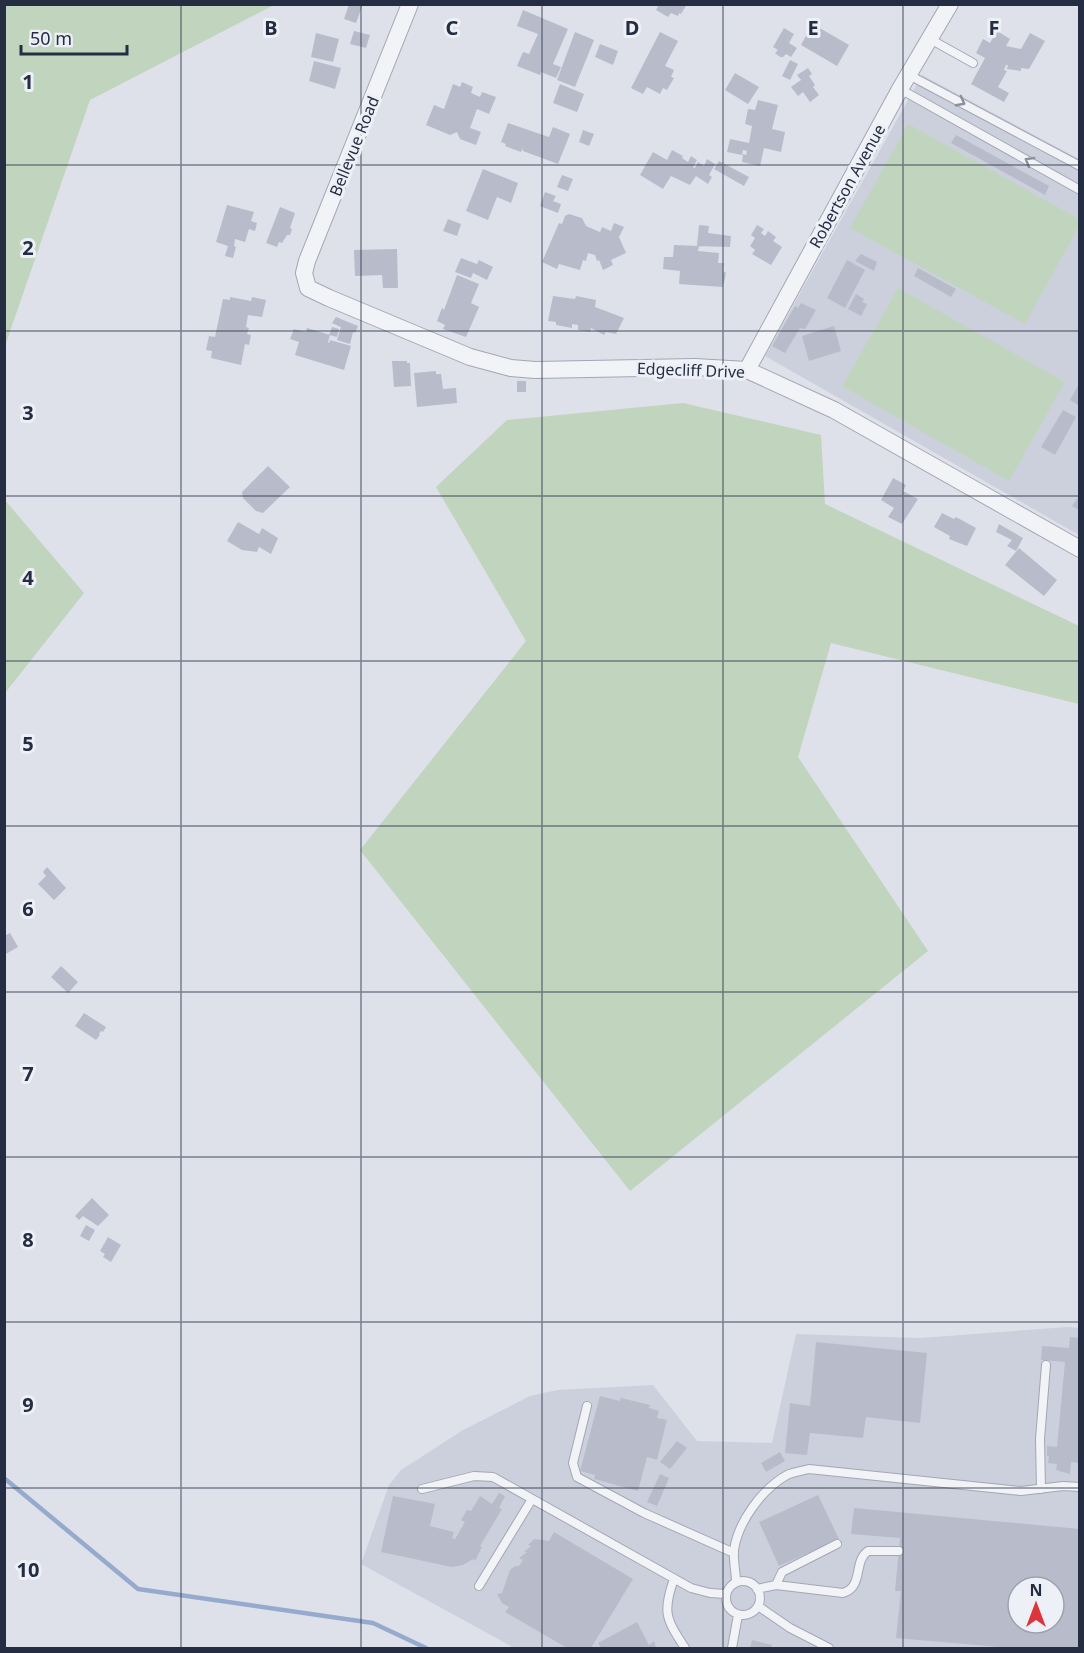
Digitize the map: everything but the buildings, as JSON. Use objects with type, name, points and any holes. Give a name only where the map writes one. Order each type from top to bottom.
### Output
[{"type":"street","name":"Bellevue Road","points":[[308,288],[304,273],[308,261],[410,4]]},
{"type":"street","name":"Robertson Avenue","points":[[747,370],[904,82],[950,4]]},
{"type":"street","name":"Edgecliff Drive","points":[[308,288],[470,357],[511,368],[535,370],[694,367],[747,370],[791,388],[834,410],[1080,549]]},
{"type":"lane","points":[[930,39],[973,63]]},
{"type":"lane","points":[[904,82],[1080,166]]},
{"type":"lane","points":[[904,82],[1080,190]]},
{"type":"lane","points":[[1041,1489],[1040,1439],[1046,1365]]},
{"type":"lane","points":[[587,1406],[573,1463],[577,1477],[644,1513],[734,1553]]},
{"type":"lane","points":[[736,1582],[734,1553],[742,1527],[755,1503],[777,1481],[789,1474],[809,1469],[1021,1491],[1080,1487]]},
{"type":"lane","points":[[422,1489],[483,1476],[507,1483],[691,1588],[726,1594]]},
{"type":"lane","points":[[479,1586],[532,1499]]},
{"type":"lane","points":[[776,1586],[780,1575],[787,1568],[837,1544]]},
{"type":"lane","points":[[757,1589],[776,1586],[821,1592],[848,1592],[856,1583],[861,1559],[865,1552],[899,1551]]},
{"type":"lane","points":[[674,1579],[667,1610],[673,1630],[685,1648]]},
{"type":"lane","points":[[736,1582],[748,1582],[757,1589],[760,1600],[758,1606],[750,1614],[738,1615],[728,1608],[726,1594],[736,1582]]},
{"type":"lane","points":[[758,1606],[790,1628],[829,1648]]},
{"type":"lane","points":[[732,1648],[738,1615]]},
{"type":"shaded area","points":[[922,75],[1079,159],[1079,535],[765,356]]},
{"type":"shaded area","points":[[1079,1328],[1079,1648],[511,1648],[361,1564],[389,1485],[401,1470],[463,1430],[530,1396],[557,1390],[653,1385],[697,1441],[772,1443],[796,1334],[920,1338]]},
{"type":"green space","points":[[5,4],[274,5],[90,100],[5,346]]},
{"type":"green space","points":[[908,124],[1079,219],[1079,226],[1025,324],[850,228]]},
{"type":"green space","points":[[898,288],[1065,382],[1009,481],[842,386]]},
{"type":"green space","points":[[683,403],[821,435],[825,504],[1079,626],[1079,704],[831,643],[798,757],[928,951],[630,1191],[360,850],[526,641],[436,487],[507,420]]},
{"type":"green space","points":[[4,499],[84,593],[5,693],[4,693]]},
{"type":"waterway","points":[[4,1478],[138,1589],[373,1623],[426,1648]]}]
